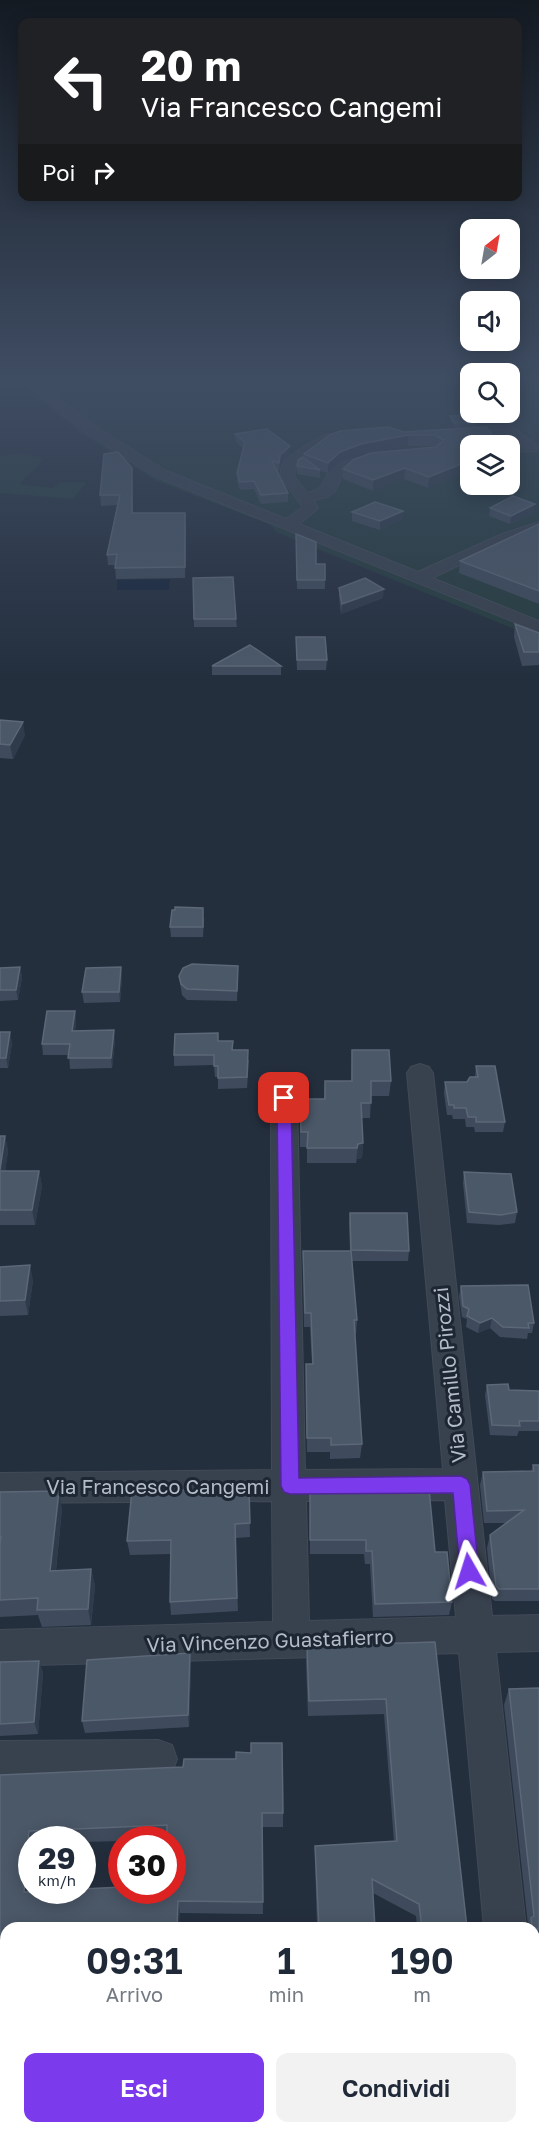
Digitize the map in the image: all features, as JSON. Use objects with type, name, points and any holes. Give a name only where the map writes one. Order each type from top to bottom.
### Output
[{"type":"street","points":[[173,478],[539,627]]},
{"type":"street","points":[[288,478],[311,508],[288,525]]},
{"type":"street","points":[[304,498],[322,494],[330,488],[334,478]]},
{"type":"street","points":[[418,578],[507,537],[539,527]]},
{"type":"street","name":"Via Camillo Pirozzi","points":[[420,1073],[504,1922]]},
{"type":"street","points":[[284,1098],[291,1640]]},
{"type":"street","name":"Via Francesco Cangemi","points":[[0,1488],[461,1485]]},
{"type":"street","name":"Via Vincenzo Guastafierro","points":[[0,1648],[539,1633]]},
{"type":"street","points":[[0,1761],[158,1759]]},
{"type":"green space","points":[[0,478],[25,478],[19,484],[53,488],[61,482],[86,483],[73,499],[0,493]]},
{"type":"green space","points":[[152,478],[460,478],[460,495],[520,495],[520,478],[539,478],[539,639],[276,532],[271,525]]},
{"type":"water","points":[[170,579],[169,590],[117,590],[117,580]]},
{"type":"building","points":[[102,478],[132,478],[132,513],[185,513],[185,567],[115,568],[117,554],[107,555],[120,495],[100,495]]},
{"type":"building","points":[[239,478],[281,478],[288,493],[261,495],[254,481],[240,482]]},
{"type":"building","points":[[513,496],[535,504],[511,516],[490,508]]},
{"type":"building","points":[[375,502],[403,511],[380,521],[352,512]]},
{"type":"building","points":[[539,524],[539,591],[460,561]]},
{"type":"building","points":[[296,534],[316,542],[316,564],[325,564],[325,580],[297,580]]},
{"type":"building","points":[[233,577],[236,619],[194,619],[193,578]]},
{"type":"building","points":[[365,578],[384,589],[342,604],[339,588]]},
{"type":"building","points":[[515,624],[539,633],[539,652],[524,652]]},
{"type":"building","points":[[296,637],[325,637],[327,660],[297,660]]},
{"type":"building","points":[[250,645],[281,666],[212,666]]},
{"type":"building","points":[[0,720],[23,722],[10,745],[0,744]]},
{"type":"building","points":[[175,907],[203,908],[203,927],[170,927],[172,910],[175,910]]},
{"type":"building","points":[[192,964],[238,966],[237,991],[187,989],[181,984],[179,976],[183,968]]},
{"type":"building","points":[[20,967],[16,990],[0,990],[0,968]]},
{"type":"building","points":[[121,967],[119,992],[82,992],[86,968]]},
{"type":"building","points":[[47,1011],[75,1011],[72,1031],[114,1030],[111,1058],[68,1058],[70,1044],[42,1044]]},
{"type":"building","points":[[0,1032],[10,1032],[6,1058],[0,1058]]},
{"type":"building","points":[[218,1033],[218,1041],[233,1041],[232,1050],[248,1050],[247,1077],[218,1078],[218,1066],[214,1066],[214,1055],[174,1055],[175,1034]]},
{"type":"building","points":[[352,1050],[389,1050],[391,1081],[371,1081],[371,1103],[361,1103],[363,1143],[358,1144],[357,1148],[307,1148],[308,1132],[301,1132],[300,1099],[325,1099],[325,1081],[352,1081]]},
{"type":"building","points":[[476,1066],[495,1066],[505,1122],[476,1122],[476,1117],[468,1117],[466,1108],[454,1108],[454,1105],[449,1105],[445,1082],[467,1082],[470,1077],[478,1077]]},
{"type":"building","points":[[0,1136],[5,1136],[0,1170]]},
{"type":"building","points":[[0,1171],[39,1171],[32,1210],[0,1210]]},
{"type":"building","points":[[464,1172],[511,1174],[517,1212],[501,1215],[469,1212]]},
{"type":"building","points":[[350,1213],[407,1213],[409,1251],[351,1250]]},
{"type":"building","points":[[303,1251],[351,1251],[357,1320],[354,1320],[362,1444],[331,1445],[331,1438],[307,1438],[306,1364],[313,1364],[311,1313],[305,1313]]},
{"type":"building","points":[[30,1265],[25,1300],[0,1301],[0,1267]]},
{"type":"building","points":[[528,1285],[534,1323],[528,1323],[529,1328],[503,1327],[492,1318],[480,1323],[467,1316],[469,1309],[463,1306],[461,1286]]},
{"type":"building","points":[[508,1384],[509,1390],[539,1391],[539,1421],[519,1421],[520,1426],[492,1425],[487,1385]]},
{"type":"building","points":[[533,1465],[539,1465],[539,1589],[499,1589],[496,1586],[490,1535],[524,1510],[487,1511],[483,1472],[534,1471]]},
{"type":"building","points":[[310,1489],[429,1489],[435,1552],[447,1552],[452,1602],[375,1604],[372,1551],[366,1551],[366,1540],[310,1540]]},
{"type":"building","points":[[132,1490],[249,1490],[250,1523],[235,1524],[237,1598],[170,1602],[171,1540],[127,1541]]},
{"type":"building","points":[[59,1491],[50,1571],[91,1569],[88,1609],[37,1610],[38,1598],[0,1600],[0,1492]]},
{"type":"building","points":[[435,1642],[466,1922],[421,1922],[419,1904],[372,1879],[375,1922],[319,1922],[315,1846],[397,1841],[386,1699],[309,1701],[307,1646]]},
{"type":"building","points":[[190,1653],[188,1715],[82,1721],[87,1660]]},
{"type":"building","points":[[39,1661],[34,1722],[0,1724],[0,1662]]},
{"type":"building","points":[[539,1688],[539,1922],[531,1922],[531,1918],[534,1916],[509,1689]]},
{"type":"building","points":[[251,1743],[282,1743],[283,1813],[262,1813],[263,1902],[186,1901],[186,1826],[108,1826],[96,1828],[96,1826],[18,1826],[18,1904],[96,1904],[96,1888],[108,1888],[108,1904],[178,1904],[177,1922],[0,1922],[0,1775],[183,1767],[184,1759],[236,1759],[236,1752],[251,1753]]},
{"type":"route","points":[[284,1098],[290,1486],[461,1485],[469,1571]]}]
